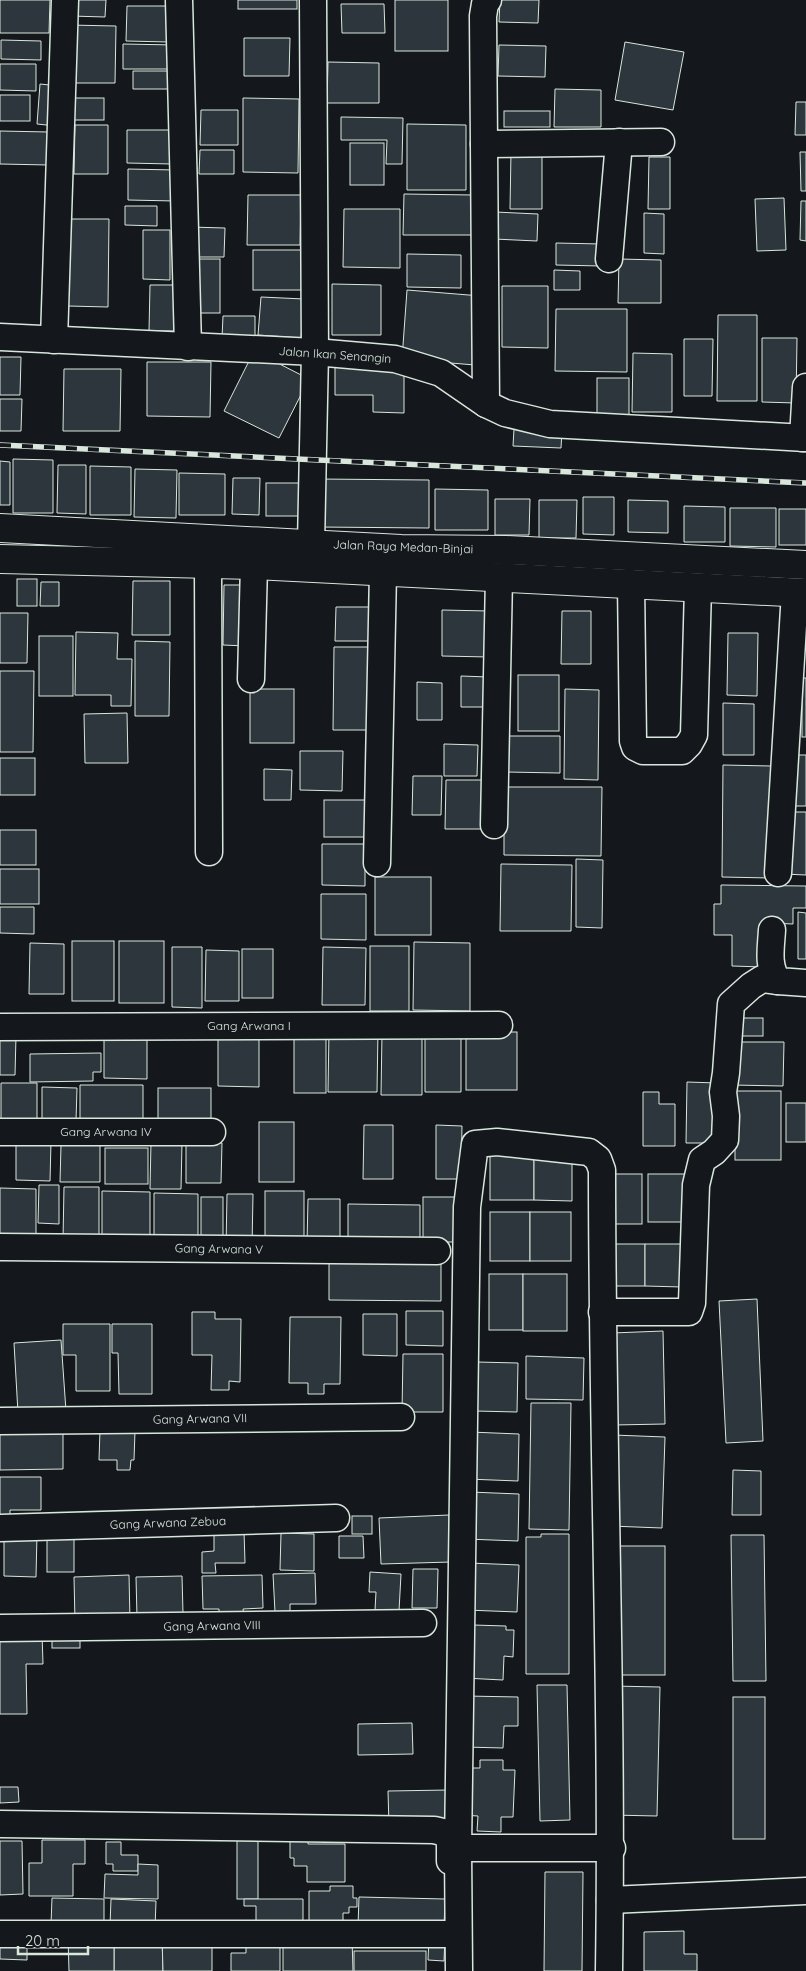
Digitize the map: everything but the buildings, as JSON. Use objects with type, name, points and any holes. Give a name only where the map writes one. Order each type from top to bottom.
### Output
[{"type":"main road","name":"Jalan Raya Medan-Binjai","points":[[0,528],[311,544],[396,565],[506,550],[806,565]]},
{"type":"main road","name":"Jalan Raya Medan-Binjai","points":[[0,559],[208,565],[396,565],[499,577],[800,592]]},
{"type":"street","points":[[54,340],[65,0]]},
{"type":"street","points":[[178,0],[188,347]]},
{"type":"street","points":[[311,544],[315,352],[313,0]]},
{"type":"street","points":[[486,404],[483,16],[485,4],[488,0]]},
{"type":"street","points":[[609,259],[618,142]]},
{"type":"street","points":[[484,144],[661,142]]},
{"type":"street","name":"Jalan Ikan Senangin","points":[[0,337],[315,352],[395,359],[441,373],[486,404],[505,413],[550,424],[805,438]]},
{"type":"street","points":[[805,438],[806,387]]},
{"type":"street","points":[[208,565],[209,852]]},
{"type":"street","points":[[251,679],[254,565]]},
{"type":"street","points":[[377,863],[396,565]]},
{"type":"street","points":[[494,825],[499,577]]},
{"type":"street","points":[[630,583],[633,741],[635,747],[643,752],[682,751],[694,735],[698,587]]},
{"type":"street","points":[[778,873],[800,592]]},
{"type":"street","points":[[772,930],[770,962],[772,974],[778,981]]},
{"type":"street","points":[[602,1312],[688,1312],[692,1303],[696,1185],[702,1160],[714,1152],[725,1140],[726,1116],[723,1092],[732,1004],[751,986],[762,979],[806,983]]},
{"type":"street","name":"Gang Arwana I","points":[[0,1027],[499,1024]]},
{"type":"street","name":"Gang Arwana IV","points":[[0,1132],[212,1132]]},
{"type":"street","points":[[459,1971],[458,1848],[467,1207],[475,1144],[497,1142],[589,1152],[598,1158],[602,1170],[602,1312],[612,1848],[609,1971]]},
{"type":"street","name":"Gang Arwana V","points":[[0,1247],[437,1251]]},
{"type":"street","name":"Gang Arwana VII","points":[[0,1421],[401,1416]]},
{"type":"street","name":"Gang Arwana Zebua","points":[[0,1528],[336,1518]]},
{"type":"street","name":"Gang Arwana VIII","points":[[0,1628],[423,1623]]},
{"type":"street","points":[[0,1824],[434,1830],[447,1833],[450,1844],[448,1934],[444,1971]]},
{"type":"street","points":[[458,1848],[612,1848]]},
{"type":"street","points":[[610,1900],[806,1891]]},
{"type":"street","points":[[0,1934],[448,1934]]},
{"type":"railway","points":[[0,445],[806,483]]}]
